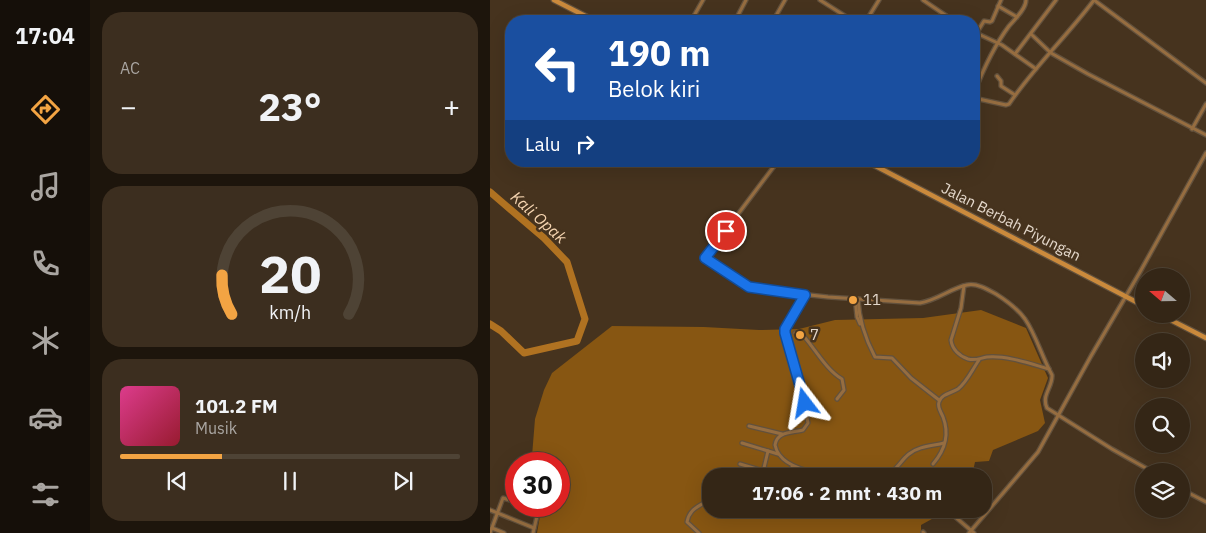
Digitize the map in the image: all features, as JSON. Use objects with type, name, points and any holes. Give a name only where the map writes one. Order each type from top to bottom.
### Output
[{"type":"street","points":[[554,0],[583,15]]},
{"type":"street","points":[[694,15],[703,0]]},
{"type":"street","points":[[739,15],[746,0]]},
{"type":"street","points":[[776,15],[785,0]]},
{"type":"street","points":[[820,0],[844,15]]},
{"type":"street","points":[[870,15],[879,0]]},
{"type":"street","points":[[923,0],[945,15]]},
{"type":"street","points":[[980,26],[984,21],[991,22],[1001,0]]},
{"type":"street","points":[[980,77],[998,43],[1026,4],[1026,0]]},
{"type":"street","points":[[1016,54],[1056,0]]},
{"type":"street","points":[[980,99],[1007,105],[1036,68],[1073,29],[1094,0],[1206,83]]},
{"type":"street","points":[[998,6],[1017,17]]},
{"type":"street","points":[[1031,34],[1051,53],[1206,135]]},
{"type":"street","points":[[980,35],[998,43],[1036,68]]},
{"type":"street","points":[[997,76],[1001,81],[1001,86],[1015,95]]},
{"type":"street","points":[[1192,129],[1206,104]]},
{"type":"street","points":[[956,518],[971,532],[1038,452],[1206,153]]},
{"type":"street","points":[[773,167],[705,258],[749,287],[805,295],[920,303],[936,299],[964,286],[978,285],[990,290],[1013,305],[1026,320],[1049,369],[1052,380],[1044,400],[1047,408],[1057,416],[1138,463]]},
{"type":"street","name":"Jalan Berbah Piyungan","points":[[878,167],[1135,302]]},
{"type":"street","points":[[964,286],[964,297],[952,335],[951,344],[956,351],[964,357],[979,360],[987,357],[1004,359],[1026,362],[1049,369]]},
{"type":"street","points":[[749,426],[782,435],[803,430],[808,423],[802,390],[785,333],[785,329],[805,295]]},
{"type":"street","points":[[856,299],[860,324]]},
{"type":"street","points":[[856,299],[870,348],[875,357],[892,358],[911,378],[939,400]]},
{"type":"street","points":[[1177,323],[1206,338]]},
{"type":"street","points":[[795,333],[801,334],[820,355],[828,369],[842,379],[844,390],[837,399]]},
{"type":"street","points":[[939,400],[963,384],[979,360]]},
{"type":"street","points":[[932,464],[942,453],[946,437],[945,423],[939,407],[939,400]]},
{"type":"street","points":[[778,454],[776,441],[782,435]]},
{"type":"street","points":[[742,443],[778,454],[792,467],[818,473],[885,476],[894,471],[911,452],[944,443]]},
{"type":"street","points":[[764,468],[768,451]]},
{"type":"street","points":[[740,464],[752,468]]},
{"type":"street","points":[[1190,493],[1206,502]]},
{"type":"street","points":[[490,533],[503,498],[505,499]]},
{"type":"street","points":[[699,533],[687,522],[698,504],[702,502]]},
{"type":"street","points":[[490,510],[534,528]]},
{"type":"street","points":[[533,533],[537,517]]},
{"type":"street","points":[[492,528],[504,533]]},
{"type":"shaded area","points":[[981,310],[1026,328],[1048,378],[1040,400],[1045,423],[1038,431],[993,450],[989,461],[975,462],[974,468],[702,468],[702,518],[934,518],[921,525],[921,533],[537,533],[540,517],[570,517],[570,452],[532,452],[535,419],[544,390],[552,373],[612,326],[704,327],[759,330],[799,329],[835,320],[923,318]]},
{"type":"waterway","name":"Kali Opak","points":[[490,192],[544,238],[567,262],[585,319],[577,341],[524,353],[501,331],[490,324]]},
{"type":"place","name":"11","points":[[853,300]]},
{"type":"place","name":"7","points":[[800,335]]},
{"type":"route","points":[[726,231],[705,258],[743,285],[754,289],[805,295],[785,329],[785,333],[805,403]]}]
